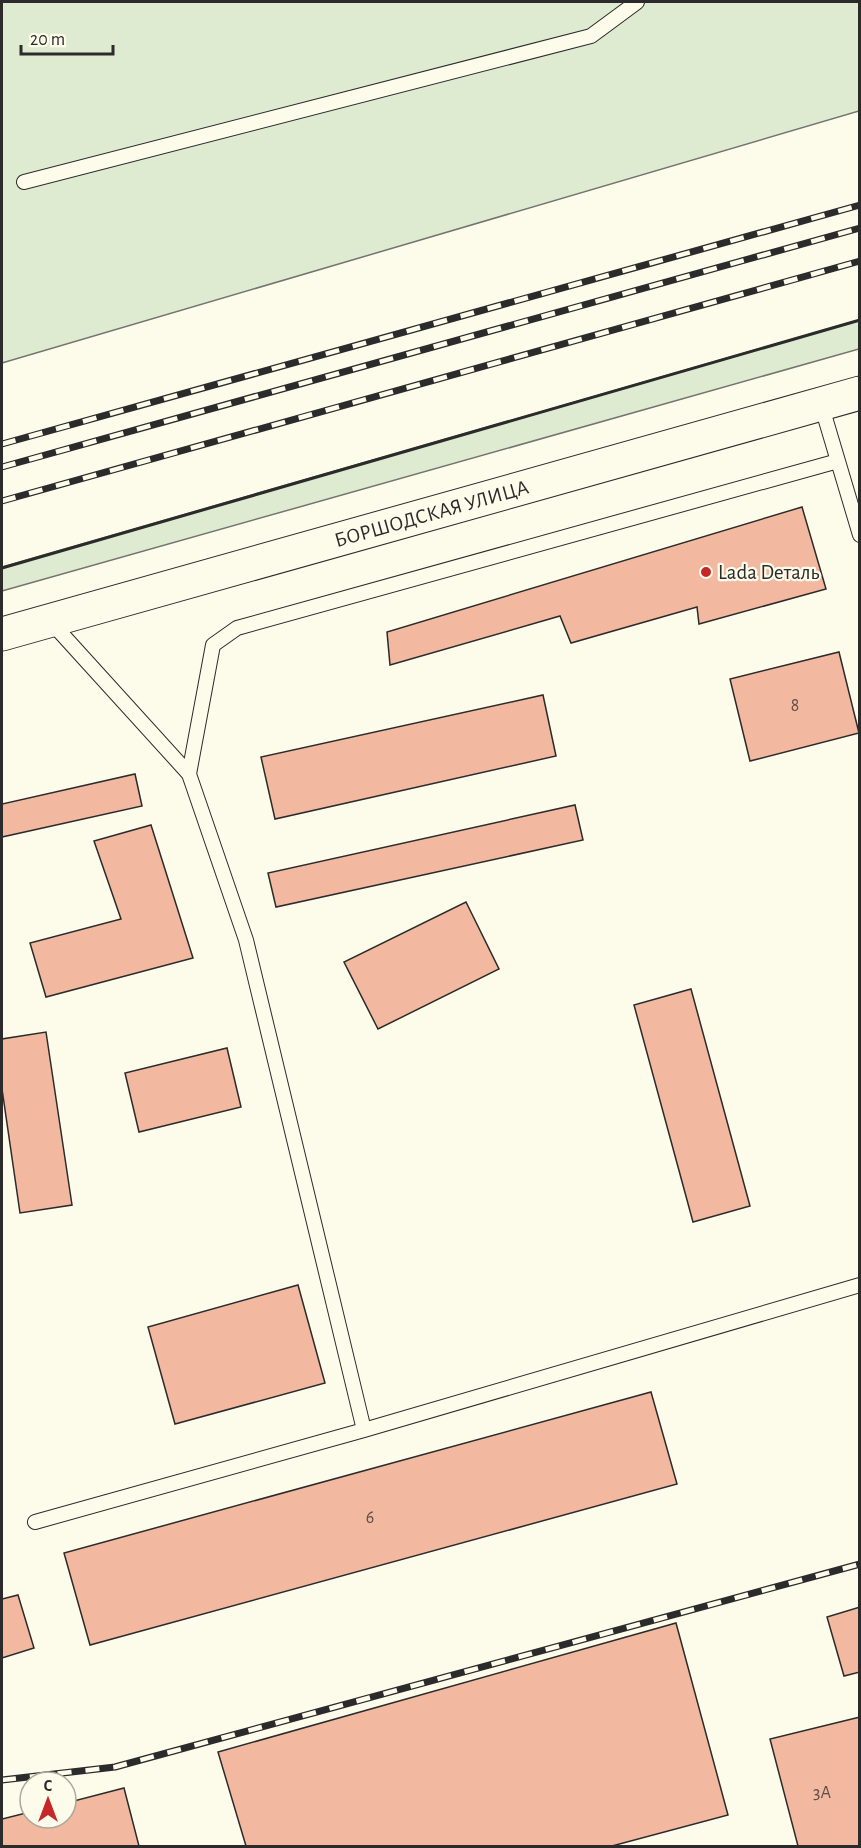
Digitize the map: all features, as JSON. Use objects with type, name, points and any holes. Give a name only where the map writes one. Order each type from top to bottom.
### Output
[{"type":"street","name":"БОРШОДСКАЯ УЛИЦА","points":[[2,634],[860,393]]},
{"type":"lane","points":[[24,182],[591,36],[637,2]]},
{"type":"lane","points":[[822,404],[860,536]]},
{"type":"lane","points":[[189,774],[213,645],[237,628],[838,461]]},
{"type":"lane","points":[[50,621],[189,774],[246,940],[364,1430]]},
{"type":"lane","points":[[35,1522],[364,1430],[860,1285]]},
{"type":"green space","points":[[2,2],[859,2],[859,111],[2,363]]},
{"type":"green space","points":[[859,320],[859,349],[2,591],[2,567]]},
{"type":"building","points":[[802,507],[826,589],[699,624],[697,607],[571,643],[560,616],[390,665],[387,632]]},
{"type":"building","points":[[839,652],[859,733],[750,761],[730,679]]},
{"type":"building","points":[[543,695],[556,756],[275,819],[261,757]]},
{"type":"building","points":[[135,774],[142,806],[2,837],[2,804]]},
{"type":"building","points":[[575,805],[583,840],[276,907],[268,873]]},
{"type":"building","points":[[151,825],[193,958],[46,997],[30,943],[121,919],[94,841]]},
{"type":"building","points":[[466,902],[499,969],[378,1029],[344,962]]},
{"type":"building","points":[[691,989],[750,1206],[693,1222],[634,1005]]},
{"type":"building","points":[[46,1032],[72,1205],[20,1213],[2,1089],[2,1039]]},
{"type":"building","points":[[227,1048],[241,1107],[139,1132],[125,1073]]},
{"type":"building","points":[[298,1285],[325,1383],[175,1424],[148,1327]]},
{"type":"building","points":[[651,1392],[677,1484],[90,1645],[64,1553]]},
{"type":"building","points":[[18,1595],[34,1648],[2,1658],[2,1599]]},
{"type":"building","points":[[860,1607],[860,1672],[844,1676],[827,1617]]},
{"type":"building","points":[[676,1623],[728,1815],[612,1846],[246,1846],[218,1752]]},
{"type":"building","points":[[860,1717],[860,1846],[798,1846],[770,1739]]},
{"type":"building","points":[[124,1788],[139,1846],[2,1846],[2,1819],[18,1815],[18,1830],[78,1830],[78,1800]]},
{"type":"railway","points":[[2,444],[860,205]]},
{"type":"railway","points":[[2,467],[860,228]]},
{"type":"railway","points":[[2,501],[860,261]]},
{"type":"railway","points":[[2,1780],[115,1767],[860,1564]]},
{"type":"wall","points":[[2,568],[860,320]]},
{"type":"place","name":"Lada Dеталь","points":[[706,572]]}]
